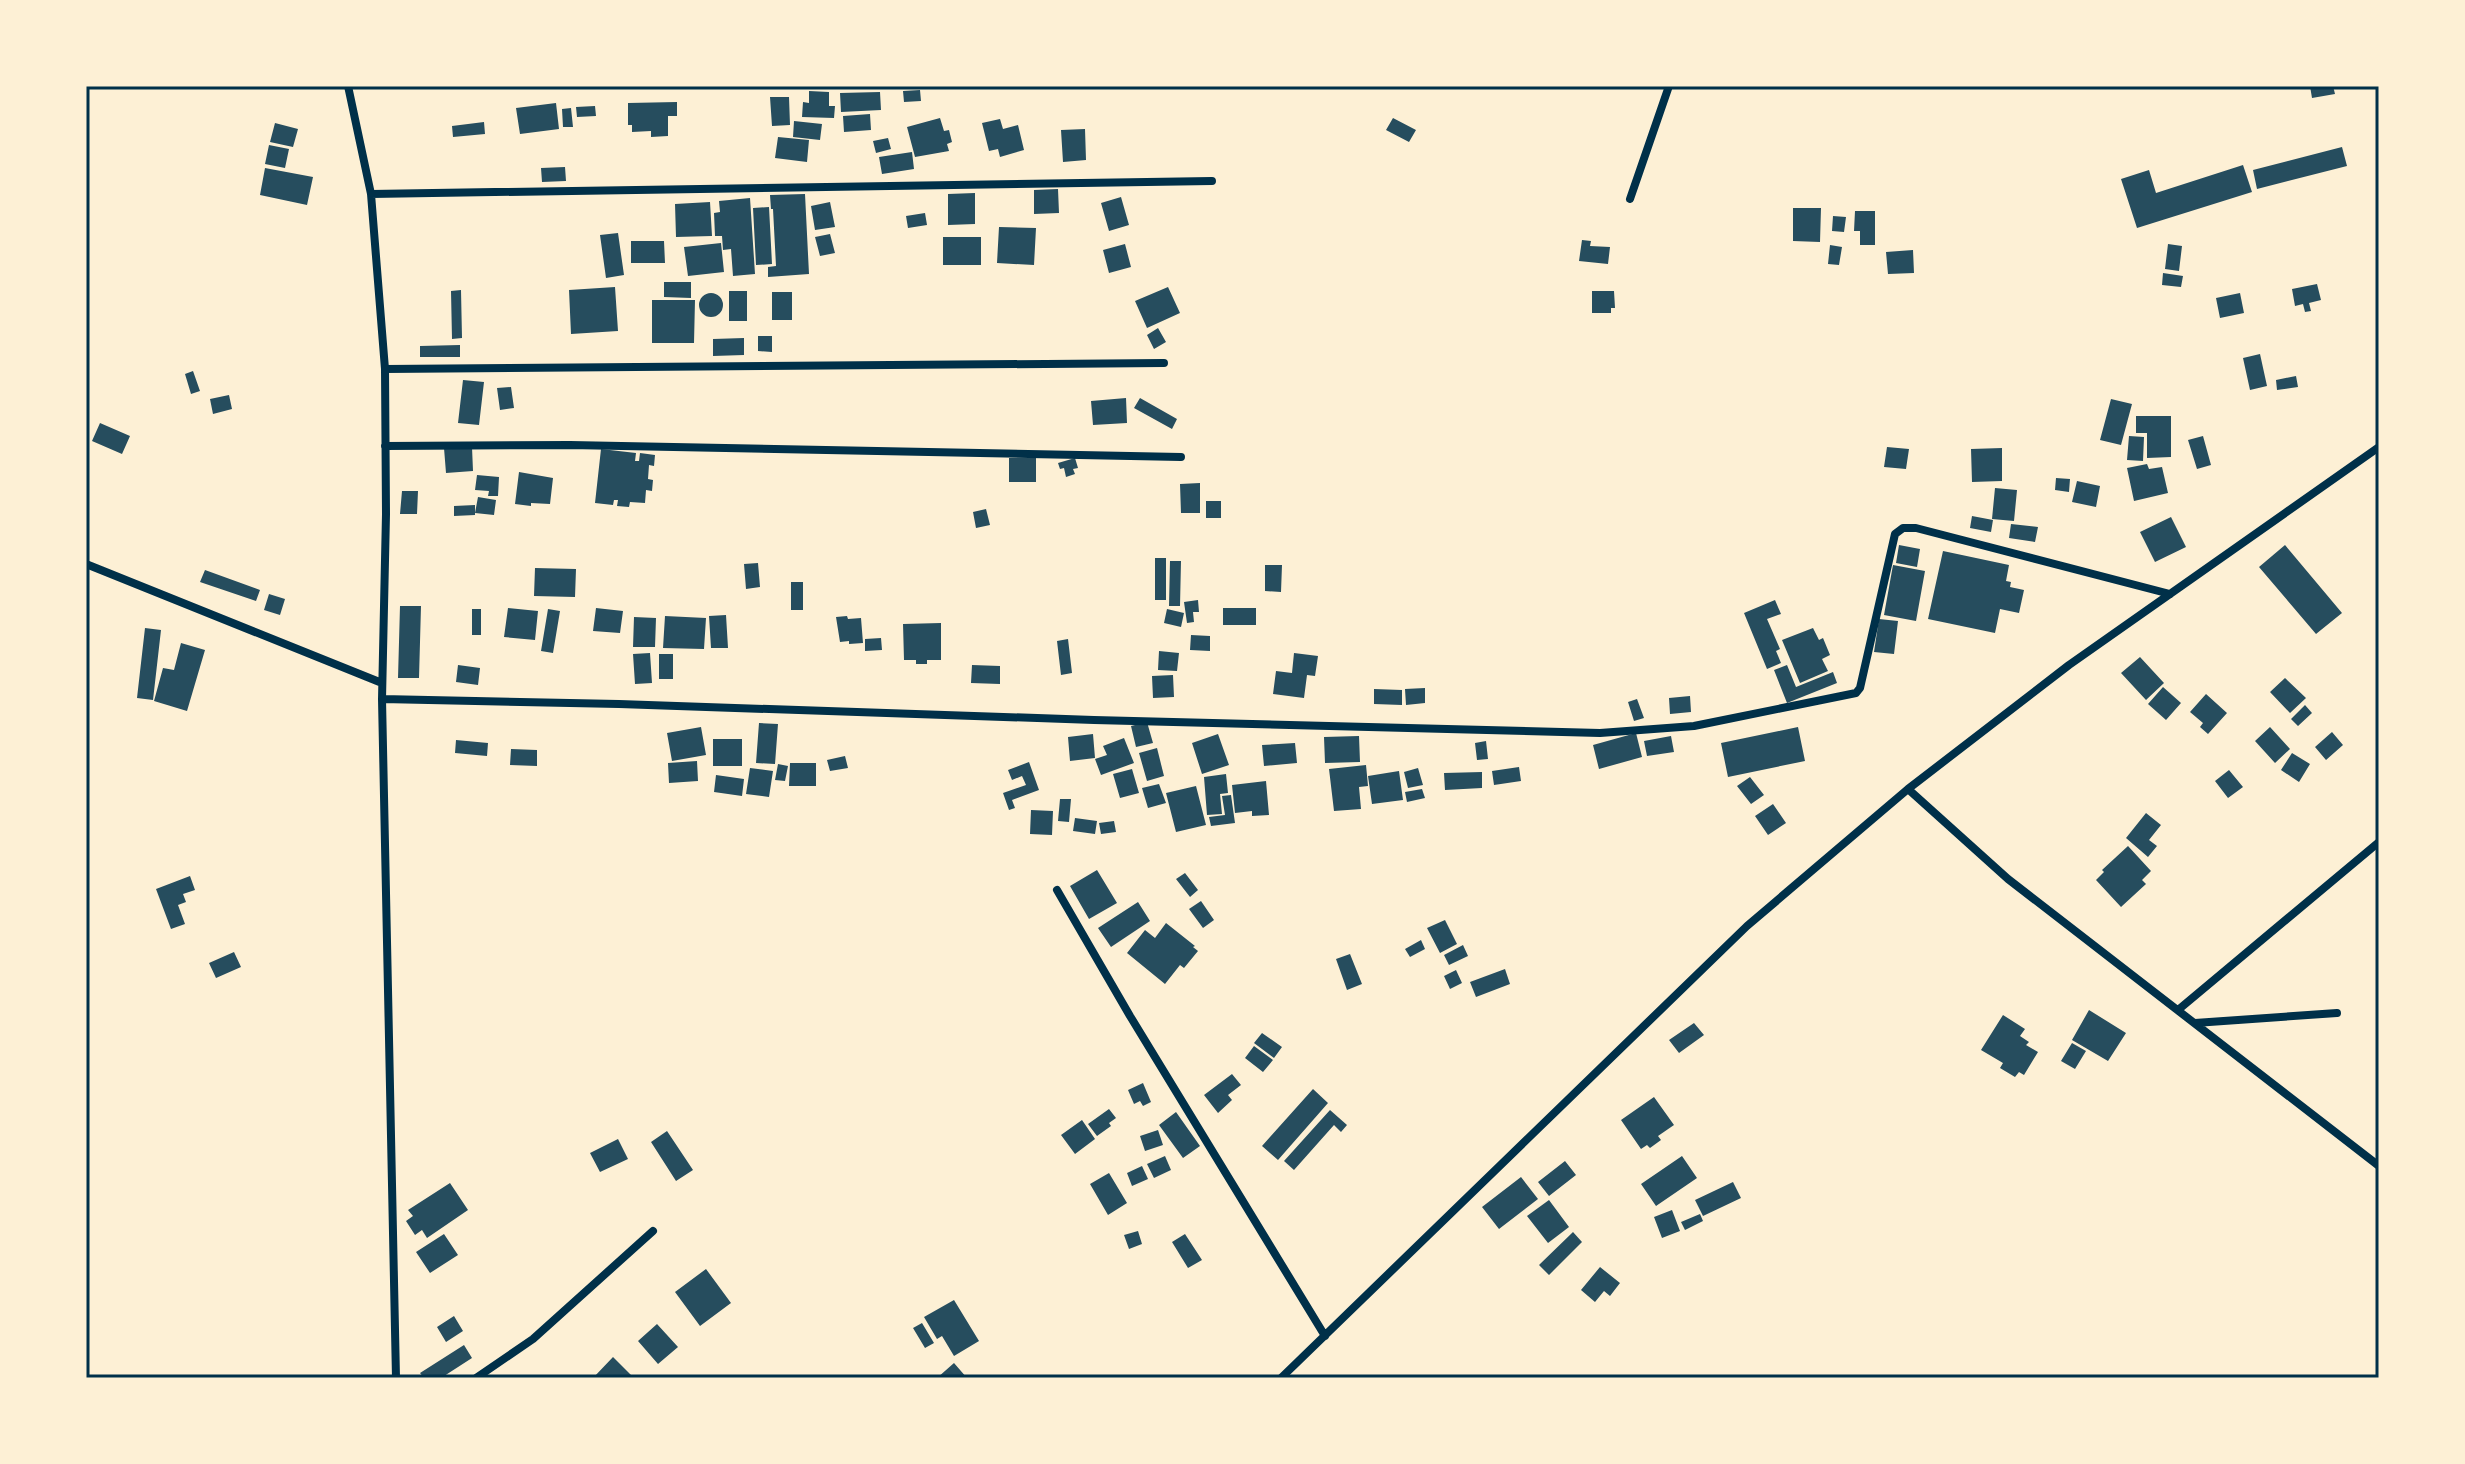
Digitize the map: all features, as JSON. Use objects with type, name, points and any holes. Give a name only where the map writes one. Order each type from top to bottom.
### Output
[{"type":"street","points":[[348,86],[371,194],[385,369],[382,699],[396,1378]]},
{"type":"street","points":[[1630,199],[1669,86]]},
{"type":"street","points":[[371,194],[1212,181]]},
{"type":"street","points":[[385,369],[1164,363]]},
{"type":"street","points":[[385,446],[585,446],[1181,457]]},
{"type":"street","points":[[1281,1378],[1747,926],[1908,789],[2069,665],[2379,447]]},
{"type":"street","points":[[382,699],[1600,733],[1694,726],[1856,693],[1860,688],[1895,534],[1903,528],[1916,528],[2170,594]]},
{"type":"street","points":[[86,564],[382,683]]},
{"type":"street","points":[[1908,789],[2008,879],[2379,1166]]},
{"type":"street","points":[[2178,1010],[2379,842]]},
{"type":"street","points":[[1057,890],[1325,1336]]},
{"type":"street","points":[[2194,1023],[2337,1013]]},
{"type":"street","points":[[476,1378],[533,1339],[653,1231]]},
{"type":"building","points":[[2310,86],[2333,86],[2335,94],[2312,98]]},
{"type":"building","points":[[920,90],[921,101],[904,102],[903,91]]},
{"type":"building","points":[[809,91],[829,92],[829,106],[835,106],[834,118],[802,117],[803,102],[809,103]]},
{"type":"building","points":[[880,92],[881,110],[841,112],[840,93]]},
{"type":"building","points":[[770,97],[789,97],[790,125],[772,126]]},
{"type":"building","points":[[677,102],[677,116],[668,116],[668,136],[651,137],[651,131],[632,132],[632,125],[628,125],[628,103]]},
{"type":"building","points":[[556,103],[559,129],[520,134],[516,108]]},
{"type":"building","points":[[595,106],[596,116],[577,117],[576,107]]},
{"type":"building","points":[[571,108],[573,127],[563,127],[562,109]]},
{"type":"building","points":[[870,114],[871,130],[844,132],[843,116]]},
{"type":"building","points":[[940,118],[944,131],[949,130],[952,142],[947,144],[949,151],[915,157],[907,127]]},
{"type":"building","points":[[1393,118],[1416,130],[1409,142],[1386,130]]},
{"type":"building","points":[[1000,119],[1003,129],[1018,125],[1024,150],[1000,157],[998,149],[989,151],[982,123]]},
{"type":"building","points":[[794,121],[822,124],[820,140],[793,137]]},
{"type":"building","points":[[484,122],[485,134],[453,137],[452,126]]},
{"type":"building","points":[[275,123],[298,129],[293,147],[270,142]]},
{"type":"building","points":[[1085,129],[1086,160],[1063,162],[1061,130]]},
{"type":"building","points":[[778,137],[809,140],[807,162],[775,158]]},
{"type":"building","points":[[888,138],[891,149],[876,153],[873,141]]},
{"type":"building","points":[[269,145],[289,149],[285,168],[265,164]]},
{"type":"building","points":[[2342,147],[2347,166],[2257,189],[2253,170]]},
{"type":"building","points":[[912,152],[914,169],[882,174],[879,157]]},
{"type":"building","points":[[2243,165],[2252,192],[2137,228],[2121,179],[2149,170],[2156,193]]},
{"type":"building","points":[[565,167],[566,181],[542,182],[541,168]]},
{"type":"building","points":[[265,168],[313,177],[307,205],[260,195]]},
{"type":"building","points":[[1058,189],[1059,213],[1034,214],[1034,190]]},
{"type":"building","points":[[975,193],[975,224],[948,225],[948,194]]},
{"type":"building","points":[[805,194],[809,274],[768,277],[768,267],[776,266],[770,195]]},
{"type":"building","points":[[1121,197],[1129,225],[1109,231],[1101,203]]},
{"type":"building","points":[[750,198],[755,274],[733,276],[731,249],[723,250],[722,236],[715,236],[714,213],[720,212],[719,201]]},
{"type":"building","points":[[710,202],[712,236],[676,237],[675,204]]},
{"type":"building","points":[[830,202],[835,227],[815,230],[811,206]]},
{"type":"building","points":[[769,207],[772,264],[756,265],[753,208]]},
{"type":"building","points":[[1793,208],[1821,208],[1820,242],[1793,241]]},
{"type":"building","points":[[1855,211],[1875,211],[1875,245],[1860,245],[1860,231],[1854,231]]},
{"type":"building","points":[[925,213],[927,225],[908,228],[906,216]]},
{"type":"building","points":[[1833,216],[1846,217],[1844,232],[1832,231]]},
{"type":"building","points":[[999,227],[1036,228],[1034,265],[997,263]]},
{"type":"building","points":[[618,233],[624,275],[606,278],[600,235]]},
{"type":"building","points":[[830,234],[835,253],[820,256],[815,237]]},
{"type":"building","points":[[943,237],[981,237],[981,265],[943,265]]},
{"type":"building","points":[[1582,240],[1591,241],[1590,246],[1610,247],[1608,264],[1579,261]]},
{"type":"building","points":[[631,241],[664,241],[665,263],[631,263]]},
{"type":"building","points":[[721,243],[724,272],[688,276],[684,247]]},
{"type":"building","points":[[1125,244],[1131,267],[1109,273],[1103,250]]},
{"type":"building","points":[[2168,244],[2182,246],[2179,271],[2165,269]]},
{"type":"building","points":[[1830,245],[1842,247],[1839,265],[1828,264]]},
{"type":"building","points":[[1913,250],[1914,273],[1888,274],[1886,252]]},
{"type":"building","points":[[2163,273],[2183,276],[2181,287],[2162,285]]},
{"type":"building","points":[[664,282],[691,282],[691,298],[664,297]]},
{"type":"building","points":[[2317,284],[2321,300],[2309,303],[2311,311],[2305,312],[2303,304],[2295,306],[2292,289]]},
{"type":"building","points":[[615,287],[618,331],[571,334],[569,290]]},
{"type":"building","points":[[1168,287],[1180,313],[1147,328],[1135,301]]},
{"type":"building","points":[[461,290],[462,338],[452,339],[451,291]]},
{"type":"building","points":[[729,291],[747,291],[747,321],[729,321]]},
{"type":"building","points":[[1592,291],[1614,291],[1615,308],[1611,308],[1611,313],[1592,313]]},
{"type":"building","points":[[772,292],[792,292],[792,320],[772,320]]},
{"type":"building","points":[[706,293],[716,293],[723,300],[723,310],[716,317],[706,317],[699,310],[699,300]]},
{"type":"building","points":[[2240,293],[2244,313],[2220,318],[2216,298]]},
{"type":"building","points":[[652,300],[695,300],[694,343],[652,343]]},
{"type":"building","points":[[1158,328],[1166,342],[1154,349],[1147,335]]},
{"type":"building","points":[[758,336],[772,336],[772,352],[758,351]]},
{"type":"building","points":[[744,338],[744,355],[713,356],[713,339]]},
{"type":"building","points":[[460,345],[460,357],[420,357],[420,346]]},
{"type":"building","points":[[2260,354],[2267,386],[2250,390],[2243,358]]},
{"type":"building","points":[[193,371],[200,391],[191,394],[185,374]]},
{"type":"building","points":[[2296,376],[2298,387],[2277,390],[2276,380]]},
{"type":"building","points":[[463,380],[484,382],[479,425],[458,423]]},
{"type":"building","points":[[511,387],[514,408],[500,410],[497,388]]},
{"type":"building","points":[[229,395],[232,409],[213,414],[210,399]]},
{"type":"building","points":[[1126,398],[1127,423],[1093,425],[1091,401]]},
{"type":"building","points":[[1140,398],[1177,419],[1172,429],[1134,408]]},
{"type":"building","points":[[2111,399],[2132,404],[2121,445],[2100,440]]},
{"type":"building","points":[[2136,416],[2171,416],[2171,457],[2147,458],[2147,433],[2136,433]]},
{"type":"building","points":[[100,423],[130,436],[122,454],[92,441]]},
{"type":"building","points":[[2129,436],[2144,437],[2143,461],[2127,460]]},
{"type":"building","points":[[2203,436],[2211,465],[2197,469],[2188,440]]},
{"type":"building","points":[[472,447],[473,471],[446,473],[444,448]]},
{"type":"building","points":[[1887,447],[1909,449],[1906,469],[1884,467]]},
{"type":"building","points":[[2002,448],[2002,481],[1972,482],[1971,449]]},
{"type":"building","points":[[601,449],[636,453],[635,461],[639,461],[640,453],[655,455],[654,466],[649,465],[648,479],[653,480],[652,491],[646,490],[645,503],[630,502],[629,507],[617,506],[618,500],[614,500],[613,505],[595,503]]},
{"type":"building","points":[[1009,458],[1036,458],[1036,482],[1009,482]]},
{"type":"building","points":[[1075,458],[1078,468],[1073,469],[1075,474],[1066,477],[1064,468],[1060,469],[1058,463]]},
{"type":"building","points":[[2147,464],[2149,469],[2162,467],[2168,493],[2134,501],[2127,468]]},
{"type":"building","points":[[519,472],[553,478],[550,504],[515,504]]},
{"type":"building","points":[[477,475],[499,477],[498,496],[488,496],[489,491],[475,490]]},
{"type":"building","points":[[2056,478],[2070,479],[2069,492],[2055,490]]},
{"type":"building","points":[[2077,481],[2100,486],[2096,507],[2072,502]]},
{"type":"building","points":[[1200,483],[1200,513],[1181,513],[1180,484]]},
{"type":"building","points":[[1995,488],[2017,490],[2014,521],[1992,519]]},
{"type":"building","points":[[402,491],[418,491],[417,514],[400,514]]},
{"type":"building","points":[[478,497],[496,500],[494,515],[475,513]]},
{"type":"building","points":[[1206,501],[1221,501],[1221,518],[1206,518]]},
{"type":"building","points":[[475,505],[475,515],[454,516],[454,506]]},
{"type":"building","points":[[986,509],[990,525],[976,528],[973,512]]},
{"type":"building","points":[[1972,516],[1993,520],[1991,532],[1970,528]]},
{"type":"building","points":[[2171,517],[2186,547],[2155,562],[2140,532]]},
{"type":"building","points":[[2011,524],[2038,527],[2035,542],[2009,538]]},
{"type":"building","points":[[1899,545],[1920,549],[1917,567],[1896,563]]},
{"type":"building","points":[[2285,545],[2342,613],[2316,634],[2259,567]]},
{"type":"building","points":[[1943,551],[2009,565],[2006,581],[2011,582],[2010,587],[2024,590],[2019,613],[2000,609],[1995,633],[1928,619]]},
{"type":"building","points":[[1155,558],[1166,558],[1166,600],[1155,600]]},
{"type":"building","points":[[1170,561],[1181,561],[1180,606],[1169,606]]},
{"type":"building","points":[[758,563],[760,587],[746,589],[744,564]]},
{"type":"building","points":[[1265,565],[1282,565],[1281,592],[1265,591]]},
{"type":"building","points":[[1893,565],[1925,571],[1916,621],[1884,615]]},
{"type":"building","points":[[535,568],[576,569],[575,597],[534,596]]},
{"type":"building","points":[[205,570],[260,590],[256,601],[200,582]]},
{"type":"building","points":[[791,582],[803,582],[803,610],[791,610]]},
{"type":"building","points":[[269,594],[285,599],[280,615],[264,610]]},
{"type":"building","points":[[1198,600],[1199,612],[1193,612],[1194,622],[1187,623],[1184,602]]},
{"type":"building","points":[[1775,600],[1781,614],[1767,619],[1780,649],[1776,651],[1781,663],[1767,669],[1744,613]]},
{"type":"building","points":[[400,606],[421,606],[419,678],[398,678]]},
{"type":"building","points":[[508,608],[538,611],[535,640],[504,637]]},
{"type":"building","points":[[596,608],[623,611],[620,633],[593,631]]},
{"type":"building","points":[[1223,608],[1256,608],[1256,625],[1223,625]]},
{"type":"building","points":[[472,609],[481,609],[481,635],[472,635]]},
{"type":"building","points":[[548,609],[560,611],[553,653],[541,651]]},
{"type":"building","points":[[1167,609],[1184,613],[1181,627],[1164,623]]},
{"type":"building","points":[[726,615],[728,648],[711,648],[709,616]]},
{"type":"building","points":[[665,616],[706,618],[704,649],[663,648]]},
{"type":"building","points":[[847,616],[848,619],[861,618],[863,643],[840,642],[836,617]]},
{"type":"building","points":[[634,617],[656,618],[655,647],[633,647]]},
{"type":"building","points":[[1879,619],[1898,621],[1894,654],[1874,652]]},
{"type":"building","points":[[941,623],[941,660],[916,664],[916,660],[904,660],[903,624]]},
{"type":"building","points":[[145,628],[161,630],[153,700],[137,698]]},
{"type":"building","points":[[1813,628],[1819,640],[1823,638],[1830,655],[1822,659],[1828,671],[1800,683],[1782,640]]},
{"type":"building","points":[[1191,635],[1210,636],[1210,651],[1190,650]]},
{"type":"building","points":[[881,638],[882,650],[865,651],[865,639]]},
{"type":"building","points":[[1068,639],[1072,673],[1061,675],[1057,641]]},
{"type":"building","points":[[181,643],[205,650],[187,711],[154,701],[163,668],[174,670]]},
{"type":"building","points":[[1159,651],[1179,653],[1177,671],[1158,670]]},
{"type":"building","points":[[650,653],[652,683],[635,684],[633,654]]},
{"type":"building","points":[[1294,653],[1318,656],[1315,676],[1307,675],[1304,698],[1273,694],[1276,671],[1292,673]]},
{"type":"building","points":[[659,654],[673,654],[673,679],[659,679]]},
{"type":"building","points":[[2140,657],[2164,683],[2146,700],[2121,673]]},
{"type":"building","points":[[458,665],[480,668],[478,685],[456,682]]},
{"type":"building","points":[[972,665],[1000,666],[1000,684],[971,683]]},
{"type":"building","points":[[1787,665],[1796,687],[1833,672],[1837,683],[1787,703],[1774,670]]},
{"type":"building","points":[[1173,675],[1174,697],[1153,698],[1152,676]]},
{"type":"building","points":[[2285,678],[2306,698],[2290,713],[2270,692]]},
{"type":"building","points":[[2163,687],[2181,703],[2166,720],[2148,704]]},
{"type":"building","points":[[1425,688],[1425,703],[1406,705],[1405,689]]},
{"type":"building","points":[[1374,689],[1402,690],[1402,705],[1374,704]]},
{"type":"building","points":[[2206,694],[2227,713],[2208,734],[2200,727],[2203,723],[2190,712]]},
{"type":"building","points":[[1690,696],[1691,712],[1670,714],[1669,698]]},
{"type":"building","points":[[1637,699],[1644,718],[1634,721],[1628,702]]},
{"type":"building","points":[[2305,705],[2312,713],[2298,726],[2291,719]]},
{"type":"building","points":[[1147,722],[1153,743],[1136,747],[1131,726]]},
{"type":"building","points":[[759,723],[778,724],[775,764],[756,763]]},
{"type":"building","points":[[701,727],[706,755],[672,761],[667,733]]},
{"type":"building","points":[[1798,727],[1805,761],[1728,777],[1721,743]]},
{"type":"building","points":[[2270,727],[2290,749],[2275,763],[2255,741]]},
{"type":"building","points":[[2332,732],[2343,745],[2326,760],[2315,747]]},
{"type":"building","points":[[1636,733],[1642,757],[1599,769],[1593,745]]},
{"type":"building","points":[[1093,734],[1095,758],[1070,761],[1068,737]]},
{"type":"building","points":[[1218,734],[1229,765],[1202,774],[1192,743]]},
{"type":"building","points":[[1359,736],[1360,762],[1325,763],[1324,737]]},
{"type":"building","points":[[1671,736],[1674,752],[1647,756],[1644,741]]},
{"type":"building","points":[[1124,738],[1134,763],[1101,775],[1095,759],[1107,755],[1103,746]]},
{"type":"building","points":[[713,739],[742,739],[742,766],[713,766]]},
{"type":"building","points":[[456,740],[488,743],[487,756],[455,753]]},
{"type":"building","points":[[1486,741],[1488,759],[1477,760],[1475,743]]},
{"type":"building","points":[[1295,743],[1297,763],[1264,766],[1262,745]]},
{"type":"building","points":[[1157,748],[1164,776],[1147,781],[1139,753]]},
{"type":"building","points":[[511,749],[537,750],[537,766],[510,765]]},
{"type":"building","points":[[2292,753],[2310,764],[2299,782],[2281,770]]},
{"type":"building","points":[[845,756],[848,768],[830,771],[827,760]]},
{"type":"building","points":[[697,761],[698,781],[669,783],[668,763]]},
{"type":"building","points":[[1029,762],[1039,790],[1012,800],[1015,808],[1009,810],[1003,793],[1026,785],[1022,776],[1012,780],[1008,770]]},
{"type":"building","points":[[790,763],[816,763],[816,786],[789,786]]},
{"type":"building","points":[[778,764],[788,766],[785,781],[775,780]]},
{"type":"building","points":[[1366,765],[1368,786],[1359,787],[1361,809],[1334,811],[1329,769]]},
{"type":"building","points":[[1519,767],[1521,781],[1494,785],[1492,771]]},
{"type":"building","points":[[750,768],[773,771],[769,797],[746,794]]},
{"type":"building","points":[[1418,768],[1423,785],[1408,788],[1404,772]]},
{"type":"building","points":[[1132,769],[1139,793],[1120,798],[1113,774]]},
{"type":"building","points":[[2229,770],[2243,787],[2228,798],[2215,781]]},
{"type":"building","points":[[1399,771],[1403,800],[1372,804],[1368,776]]},
{"type":"building","points":[[1482,772],[1482,788],[1445,790],[1444,773]]},
{"type":"building","points":[[1226,774],[1228,793],[1220,794],[1222,814],[1207,815],[1204,777]]},
{"type":"building","points":[[716,775],[744,779],[742,796],[714,792]]},
{"type":"building","points":[[1750,777],[1764,795],[1751,804],[1737,786]]},
{"type":"building","points":[[1266,781],[1269,815],[1252,816],[1252,811],[1235,813],[1232,785]]},
{"type":"building","points":[[1159,784],[1166,803],[1148,808],[1142,788]]},
{"type":"building","points":[[1196,786],[1206,825],[1176,832],[1166,793]]},
{"type":"building","points":[[1422,789],[1425,798],[1407,802],[1405,792]]},
{"type":"building","points":[[1231,795],[1235,823],[1211,826],[1209,817],[1225,815],[1222,796]]},
{"type":"building","points":[[1060,799],[1071,799],[1069,822],[1058,821]]},
{"type":"building","points":[[1773,804],[1786,823],[1768,835],[1755,816]]},
{"type":"building","points":[[1031,810],[1053,811],[1052,835],[1030,834]]},
{"type":"building","points":[[2146,813],[2161,825],[2149,840],[2157,846],[2148,857],[2126,838]]},
{"type":"building","points":[[1075,818],[1097,821],[1095,834],[1073,831]]},
{"type":"building","points":[[1114,821],[1116,832],[1101,834],[1099,823]]},
{"type":"building","points":[[2128,846],[2151,871],[2142,880],[2146,884],[2121,907],[2096,880],[2104,872],[2102,870]]},
{"type":"building","points":[[1097,870],[1117,903],[1089,919],[1070,886]]},
{"type":"building","points":[[1185,873],[1198,890],[1190,897],[1176,879]]},
{"type":"building","points":[[190,876],[195,890],[183,894],[186,902],[178,905],[185,924],[171,929],[156,889]]},
{"type":"building","points":[[1201,901],[1214,920],[1203,928],[1189,909]]},
{"type":"building","points":[[1138,902],[1150,921],[1111,947],[1098,928]]},
{"type":"building","points":[[1445,920],[1457,944],[1440,953],[1427,928]]},
{"type":"building","points":[[1166,923],[1198,951],[1184,968],[1180,965],[1165,984],[1127,953],[1145,930],[1155,938]]},
{"type":"building","points":[[1421,940],[1425,949],[1410,957],[1405,949]]},
{"type":"building","points":[[1463,945],[1468,956],[1449,965],[1444,955]]},
{"type":"building","points":[[234,952],[241,967],[216,978],[209,963]]},
{"type":"building","points":[[1350,954],[1362,984],[1347,990],[1336,959]]},
{"type":"building","points":[[1505,969],[1510,984],[1476,997],[1470,982]]},
{"type":"building","points":[[1456,970],[1462,983],[1450,989],[1444,976]]},
{"type":"building","points":[[2089,1010],[2126,1033],[2108,1061],[2072,1040]]},
{"type":"building","points":[[2003,1015],[2025,1029],[2020,1036],[2029,1042],[2026,1045],[2038,1052],[2024,1075],[2019,1072],[2015,1077],[2000,1068],[2003,1063],[1981,1050]]},
{"type":"building","points":[[1694,1023],[1704,1035],[1679,1053],[1669,1040]]},
{"type":"building","points":[[1262,1033],[1282,1047],[1274,1058],[1254,1043]]},
{"type":"building","points":[[2072,1043],[2086,1051],[2075,1069],[2061,1061]]},
{"type":"building","points":[[1254,1046],[1273,1060],[1263,1072],[1245,1058]]},
{"type":"building","points":[[1232,1074],[1241,1085],[1228,1095],[1232,1100],[1218,1113],[1204,1095]]},
{"type":"building","points":[[1143,1083],[1151,1102],[1143,1106],[1140,1101],[1134,1104],[1128,1090]]},
{"type":"building","points":[[1313,1089],[1328,1103],[1278,1160],[1262,1146]]},
{"type":"building","points":[[1654,1097],[1674,1125],[1658,1136],[1661,1140],[1650,1148],[1647,1145],[1641,1149],[1621,1120]]},
{"type":"building","points":[[1109,1109],[1116,1118],[1097,1136],[1088,1124]]},
{"type":"building","points":[[1330,1110],[1347,1125],[1341,1132],[1334,1125],[1294,1170],[1284,1161]]},
{"type":"building","points":[[1176,1112],[1200,1146],[1183,1158],[1159,1125]]},
{"type":"building","points":[[1082,1120],[1095,1139],[1075,1154],[1061,1135]]},
{"type":"building","points":[[1158,1130],[1163,1145],[1145,1151],[1140,1136]]},
{"type":"building","points":[[667,1131],[693,1170],[676,1181],[651,1142]]},
{"type":"building","points":[[618,1139],[628,1159],[600,1172],[590,1153]]},
{"type":"building","points":[[1165,1156],[1171,1170],[1154,1178],[1147,1164]]},
{"type":"building","points":[[1682,1156],[1697,1178],[1656,1206],[1641,1184]]},
{"type":"building","points":[[1565,1161],[1576,1175],[1549,1196],[1538,1182]]},
{"type":"building","points":[[1142,1166],[1148,1179],[1132,1186],[1127,1173]]},
{"type":"building","points":[[1109,1173],[1127,1203],[1108,1215],[1090,1184]]},
{"type":"building","points":[[1521,1177],[1538,1199],[1499,1229],[1482,1207]]},
{"type":"building","points":[[1733,1182],[1741,1198],[1703,1216],[1695,1200]]},
{"type":"building","points":[[450,1183],[468,1210],[427,1238],[422,1230],[415,1235],[406,1221],[413,1216],[408,1210]]},
{"type":"building","points":[[1549,1200],[1569,1227],[1548,1243],[1527,1216]]},
{"type":"building","points":[[1672,1210],[1680,1231],[1662,1238],[1654,1217]]},
{"type":"building","points":[[1700,1214],[1703,1221],[1685,1230],[1681,1222]]},
{"type":"building","points":[[1138,1231],[1142,1244],[1129,1249],[1124,1235]]},
{"type":"building","points":[[1573,1232],[1582,1242],[1549,1275],[1539,1265]]},
{"type":"building","points":[[444,1234],[458,1255],[430,1273],[416,1252]]},
{"type":"building","points":[[1185,1234],[1202,1260],[1188,1268],[1172,1242]]},
{"type":"building","points":[[1600,1267],[1620,1283],[1610,1296],[1604,1291],[1595,1302],[1581,1290]]},
{"type":"building","points":[[706,1269],[731,1303],[700,1326],[675,1292]]},
{"type":"building","points":[[954,1300],[979,1341],[954,1356],[942,1336],[937,1339],[924,1317]]},
{"type":"building","points":[[454,1316],[463,1331],[446,1342],[437,1327]]},
{"type":"building","points":[[922,1323],[934,1343],[925,1348],[913,1328]]},
{"type":"building","points":[[657,1324],[678,1347],[658,1364],[638,1341]]},
{"type":"building","points":[[464,1345],[472,1358],[441,1378],[424,1378],[420,1373]]},
{"type":"building","points":[[613,1357],[634,1378],[593,1378]]},
{"type":"building","points":[[954,1363],[967,1378],[937,1378]]}]
